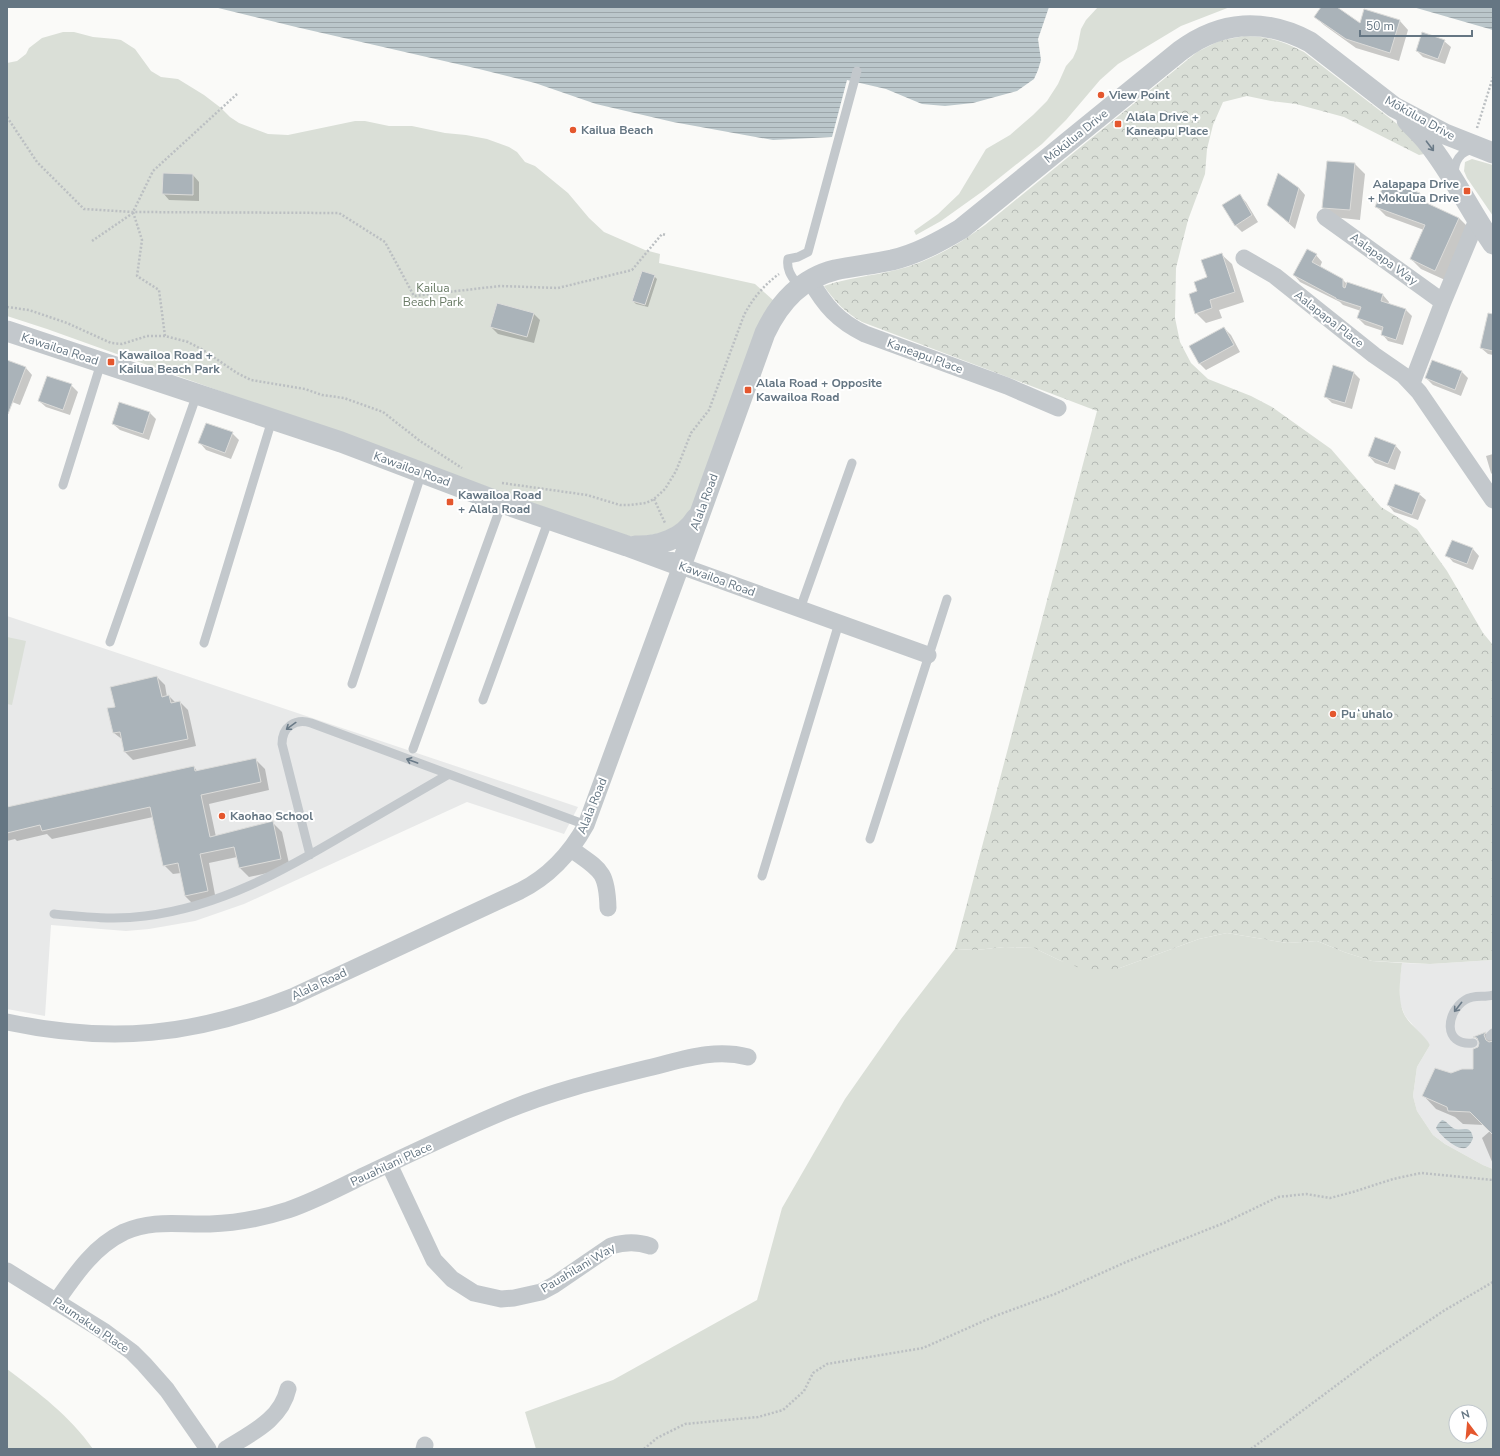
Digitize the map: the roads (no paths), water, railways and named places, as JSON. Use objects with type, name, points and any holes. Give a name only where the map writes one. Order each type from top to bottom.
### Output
[{"type":"street","name":"Mōkūlua Drive","points":[[805,284],[835,270],[883,262],[909,255],[931,246],[961,229],[984,212],[1180,51],[1191,43],[1216,31],[1236,26],[1257,25],[1271,27],[1298,36],[1310,42],[1394,107],[1445,134],[1482,149]]},
{"type":"street","points":[[1394,107],[1428,141],[1455,181],[1477,220],[1493,244]]},
{"type":"street","name":"Aalapapa Way","points":[[1325,217],[1443,302]]},
{"type":"street","points":[[1412,383],[1443,302],[1477,220]]},
{"type":"street","name":"Aalapapa Place","points":[[1244,258],[1275,276],[1374,355],[1412,383],[1420,392],[1493,500]]},
{"type":"street","name":"Kaneapu Place","points":[[805,284],[844,323],[865,334],[1007,386],[1058,408]]},
{"type":"street","name":"Alala Road","points":[[7,1022],[65,1032],[118,1035],[195,1027],[244,1014],[292,997],[520,891],[540,879],[554,868],[571,849],[586,825],[768,326],[788,297],[805,284]]},
{"type":"street","name":"Kawailoa Road","points":[[7,331],[341,442],[502,503],[627,546],[928,655]]},
{"type":"street","points":[[627,546],[657,545],[672,539],[686,530],[701,511]]},
{"type":"street","points":[[571,849],[595,867],[603,876],[607,887],[608,908]]},
{"type":"street","name":"Pauahilani Place","points":[[56,1302],[82,1265],[91,1256],[106,1243],[136,1228],[162,1223],[210,1224],[272,1215],[310,1202],[389,1164],[528,1101],[572,1087],[700,1055],[728,1053],[748,1058]]},
{"type":"street","name":"Pauahilani Way","points":[[389,1164],[434,1260],[452,1280],[474,1293],[501,1299],[528,1296],[541,1292],[554,1285],[611,1246],[626,1242],[634,1242],[650,1246]]},
{"type":"street","name":"Paumakua Place","points":[[7,1271],[119,1342],[144,1364],[168,1390],[208,1449]]},
{"type":"street","points":[[226,1449],[273,1418],[283,1405],[288,1389]]},
{"type":"lane","points":[[805,284],[788,270],[788,260],[798,258],[808,252],[857,71]]},
{"type":"lane","points":[[1455,181],[1454,168],[1460,156],[1470,149],[1482,149]]},
{"type":"lane","points":[[63,485],[101,362]]},
{"type":"lane","points":[[110,642],[197,394]]},
{"type":"lane","points":[[204,644],[272,420]]},
{"type":"lane","points":[[800,609],[852,463]]},
{"type":"lane","points":[[352,684],[422,472]]},
{"type":"lane","points":[[413,749],[502,503]]},
{"type":"lane","points":[[483,700],[549,519]]},
{"type":"lane","points":[[870,839],[947,599]]},
{"type":"lane","points":[[762,876],[839,623]]},
{"type":"lane","points":[[310,855],[282,744],[284,732],[293,724],[307,722],[586,825]]},
{"type":"lane","points":[[54,914],[104,919],[145,916],[176,911],[234,893],[294,865],[449,774]]},
{"type":"lane","points":[[1472,1043],[1463,1042],[1454,1037],[1451,1032],[1450,1019],[1463,1001],[1471,997],[1493,995]]},
{"type":"lane","points":[[1483,997],[1493,1005]]},
{"type":"place","name":"View Point","points":[[1101,95]]},
{"type":"place","name":"Alala Drive + Kaneapu Place","points":[[1118,124]]},
{"type":"place","name":"Kailua Beach","points":[[573,130]]},
{"type":"place","name":"Aalapapa Drive + Mokulua Drive","points":[[1467,191]]},
{"type":"place","name":"Kawailoa Road + Kailua Beach Park","points":[[111,362]]},
{"type":"place","name":"Alala Road + Opposite Kawailoa Road","points":[[748,390]]},
{"type":"place","name":"Kawailoa Road + Alala Road","points":[[450,502]]},
{"type":"place","name":"Puʻuhalo","points":[[1333,714]]},
{"type":"place","name":"Kaohao School","points":[[222,816]]},
{"type":"park label","name":"Kailua Beach Park","points":[[433,295]]}]
